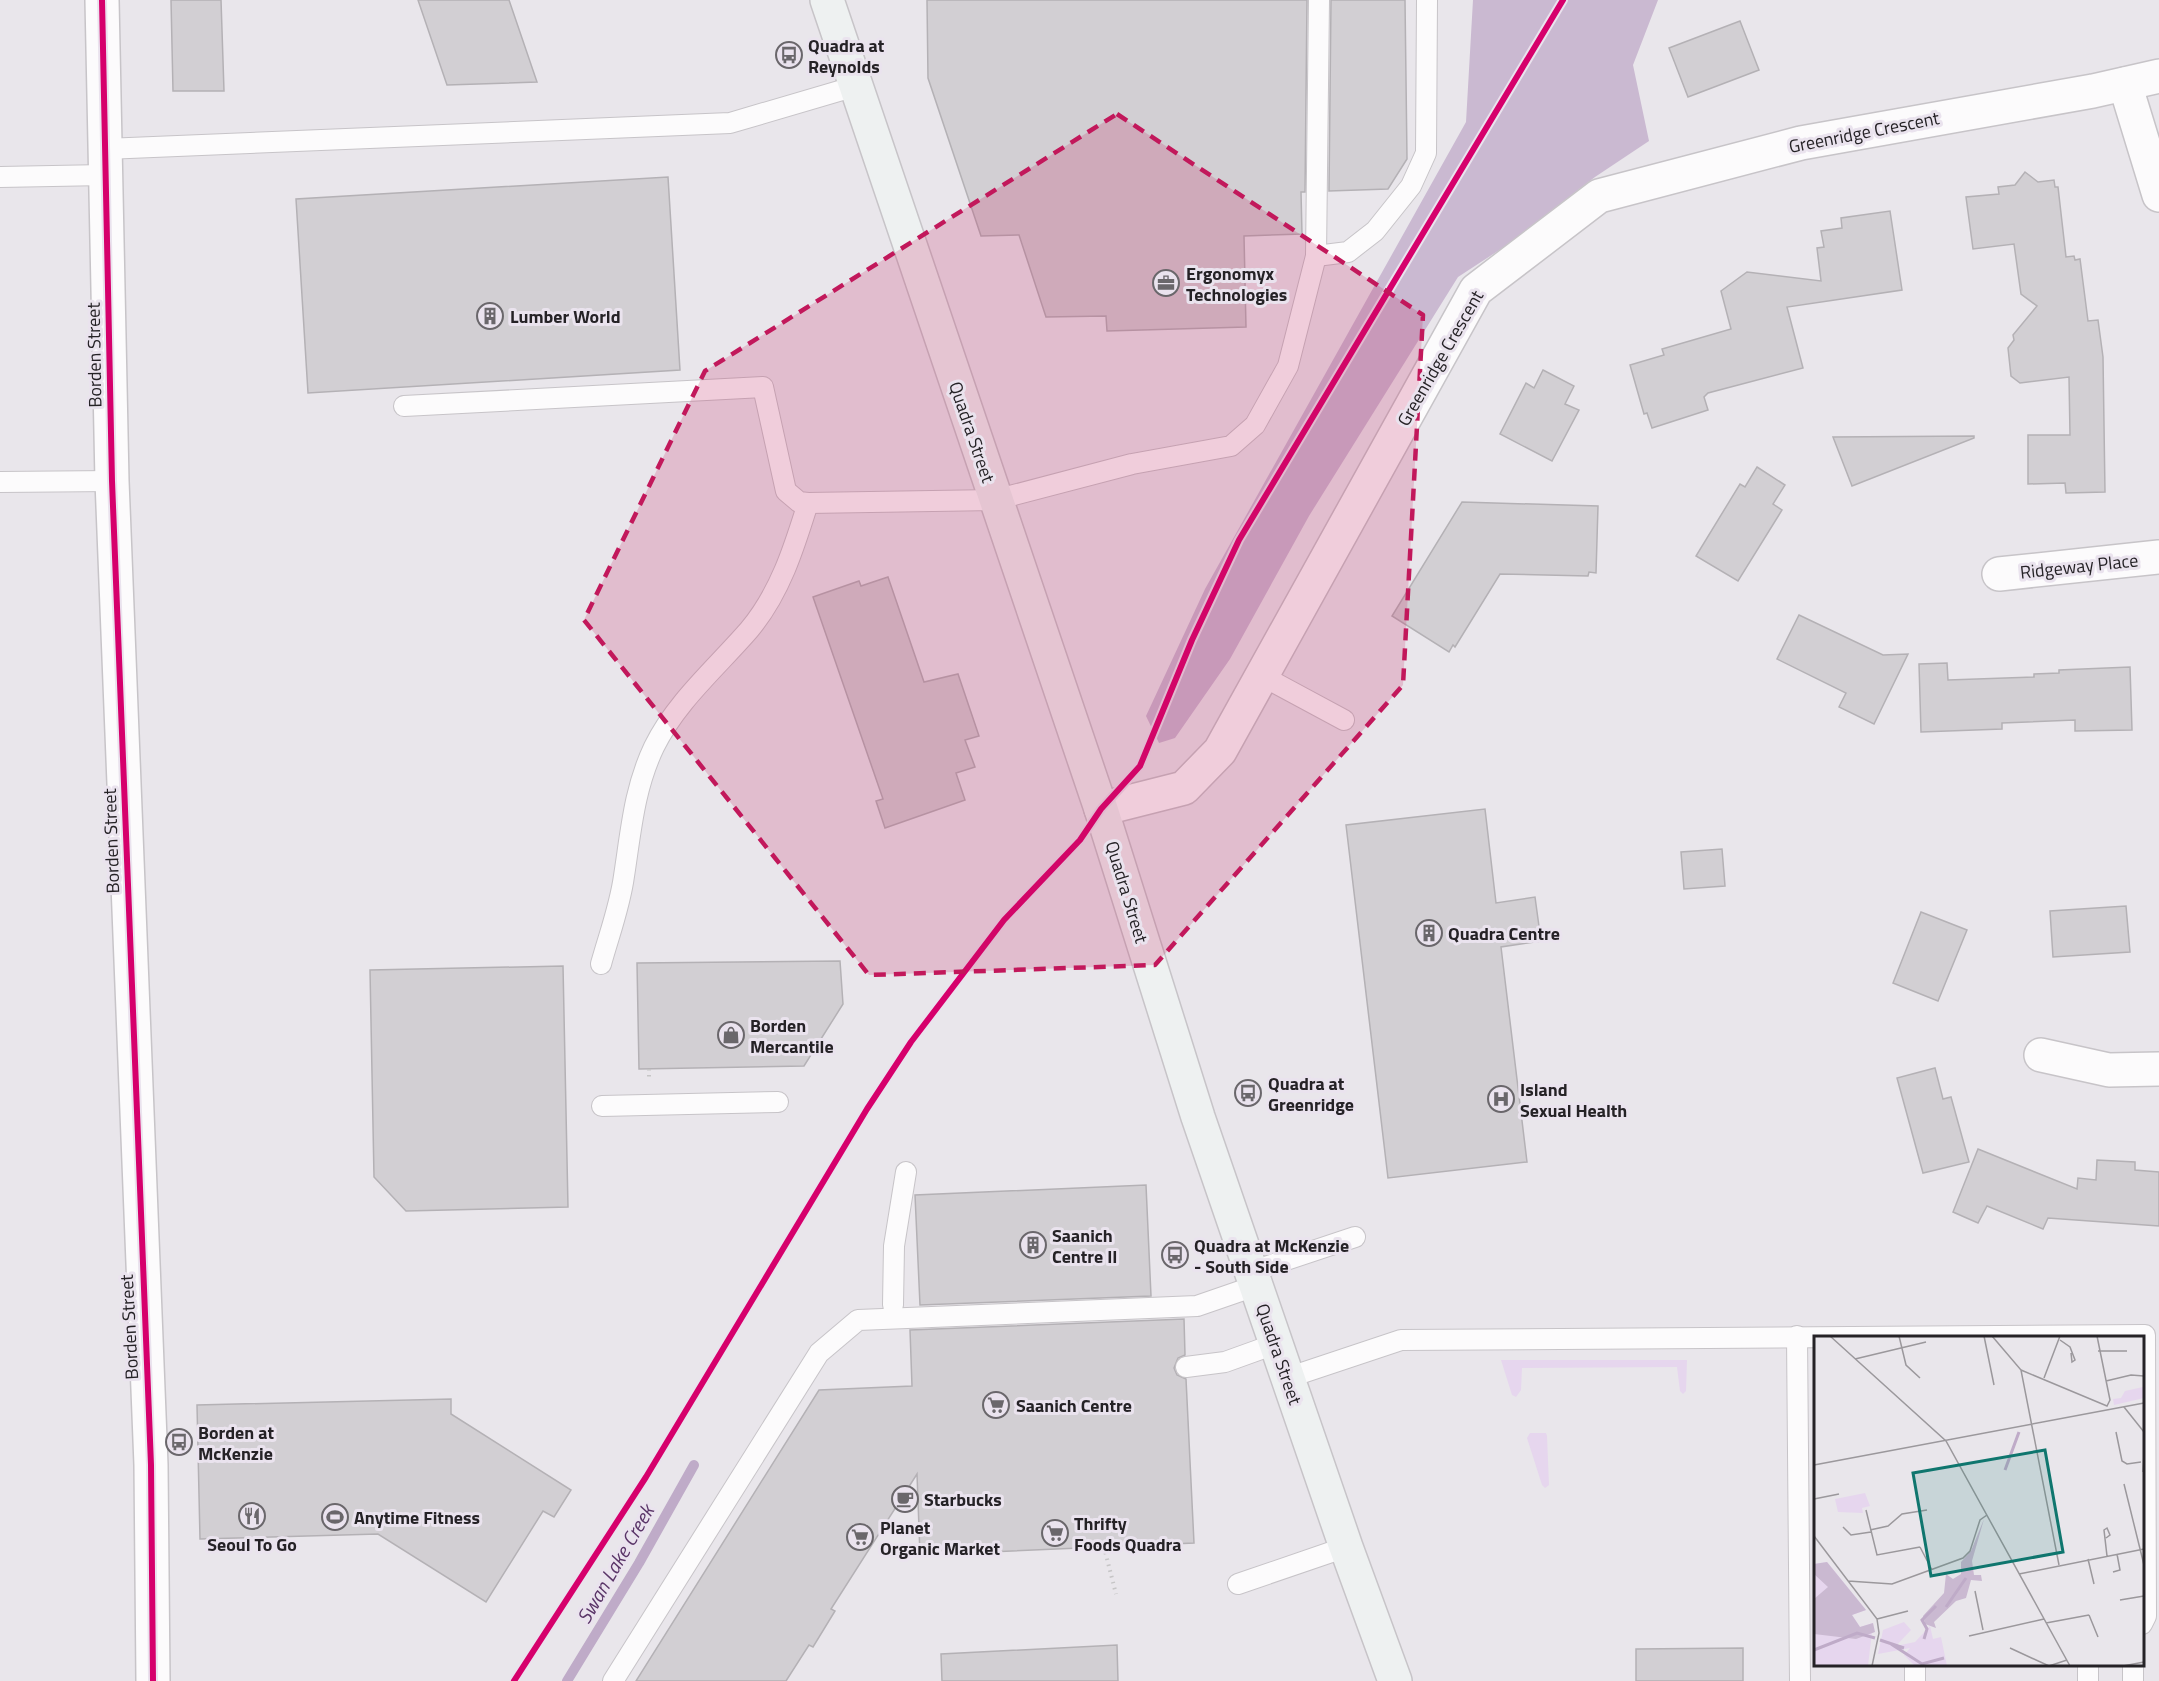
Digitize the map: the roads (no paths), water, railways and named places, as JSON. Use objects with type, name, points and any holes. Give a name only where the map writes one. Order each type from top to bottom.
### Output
[{"type":"main road","name":"Quadra Street","points":[[828,0],[1101,809],[1178,1056],[1253,1279],[1395,1681]]},
{"type":"street","name":"Borden Street","points":[[102,0],[112,481],[151,1465],[153,1681]]},
{"type":"street","name":"Greenridge Crescent","points":[[1101,809],[1184,788],[1220,751],[1264,677],[1476,290],[1599,196],[1801,143],[2159,76]]},
{"type":"street","points":[[2125,84],[2159,195]]},
{"type":"street","name":"Ridgeway Place","points":[[1999,574],[2159,557]]},
{"type":"street","points":[[2041,1056],[2109,1070],[2159,1069]]},
{"type":"lane","points":[[404,406],[763,387],[786,491],[799,502],[808,503],[995,500],[1132,464],[1231,446],[1255,425],[1288,366],[1316,256],[1319,0]]},
{"type":"lane","points":[[1316,256],[1348,252],[1375,231],[1412,186],[1426,153],[1427,0]]},
{"type":"lane","points":[[0,177],[105,162],[730,123],[856,86]]},
{"type":"lane","points":[[0,482],[112,481]]},
{"type":"lane","points":[[601,964],[620,900],[632,814],[655,747],[673,716],[696,687],[762,613],[784,574],[808,503]]},
{"type":"lane","points":[[1264,677],[1344,720]]},
{"type":"lane","points":[[602,1106],[778,1102]]},
{"type":"lane","points":[[893,1305],[894,1246],[906,1172]]},
{"type":"lane","points":[[613,1681],[819,1353],[858,1320],[1197,1306],[1253,1279],[1355,1237]]},
{"type":"lane","points":[[2027,1336],[2145,1335],[2146,1616],[2144,1620]]},
{"type":"lane","points":[[1797,1336],[1800,1681]]},
{"type":"lane","points":[[1287,1378],[1401,1340],[1814,1336]]},
{"type":"lane","points":[[1186,1367],[1225,1362],[1275,1344]]},
{"type":"lane","points":[[1238,1584],[1346,1547]]},
{"type":"waterway","name":"Swan Lake Creek","points":[[567,1681],[639,1563],[694,1465]]},
{"type":"place","name":"Quadra at Reynolds","points":[[789,55]]},
{"type":"place","name":"Ergonomyx Technologies","points":[[1166,283]]},
{"type":"place","name":"Lumber World","points":[[490,316]]},
{"type":"place","name":"Quadra Centre","points":[[1429,933]]},
{"type":"place","name":"Borden Mercantile","points":[[731,1035]]},
{"type":"place","name":"Quadra at Greenridge","points":[[1248,1093]]},
{"type":"place","name":"Island Sexual Health","points":[[1501,1099]]},
{"type":"place","name":"Saanich Centre II","points":[[1033,1245]]},
{"type":"place","name":"Quadra at McKenzie - South Side","points":[[1175,1255]]},
{"type":"place","name":"Saanich Centre","points":[[996,1405]]},
{"type":"place","name":"Borden at McKenzie","points":[[179,1442]]},
{"type":"place","name":"Starbucks","points":[[905,1499]]},
{"type":"place","name":"Seoul To Go","points":[[252,1516]]},
{"type":"place","name":"Anytime Fitness","points":[[335,1517]]},
{"type":"place","name":"Thrifty Foods Quadra","points":[[1055,1533]]},
{"type":"place","name":"Planet Organic Market","points":[[860,1537]]}]
